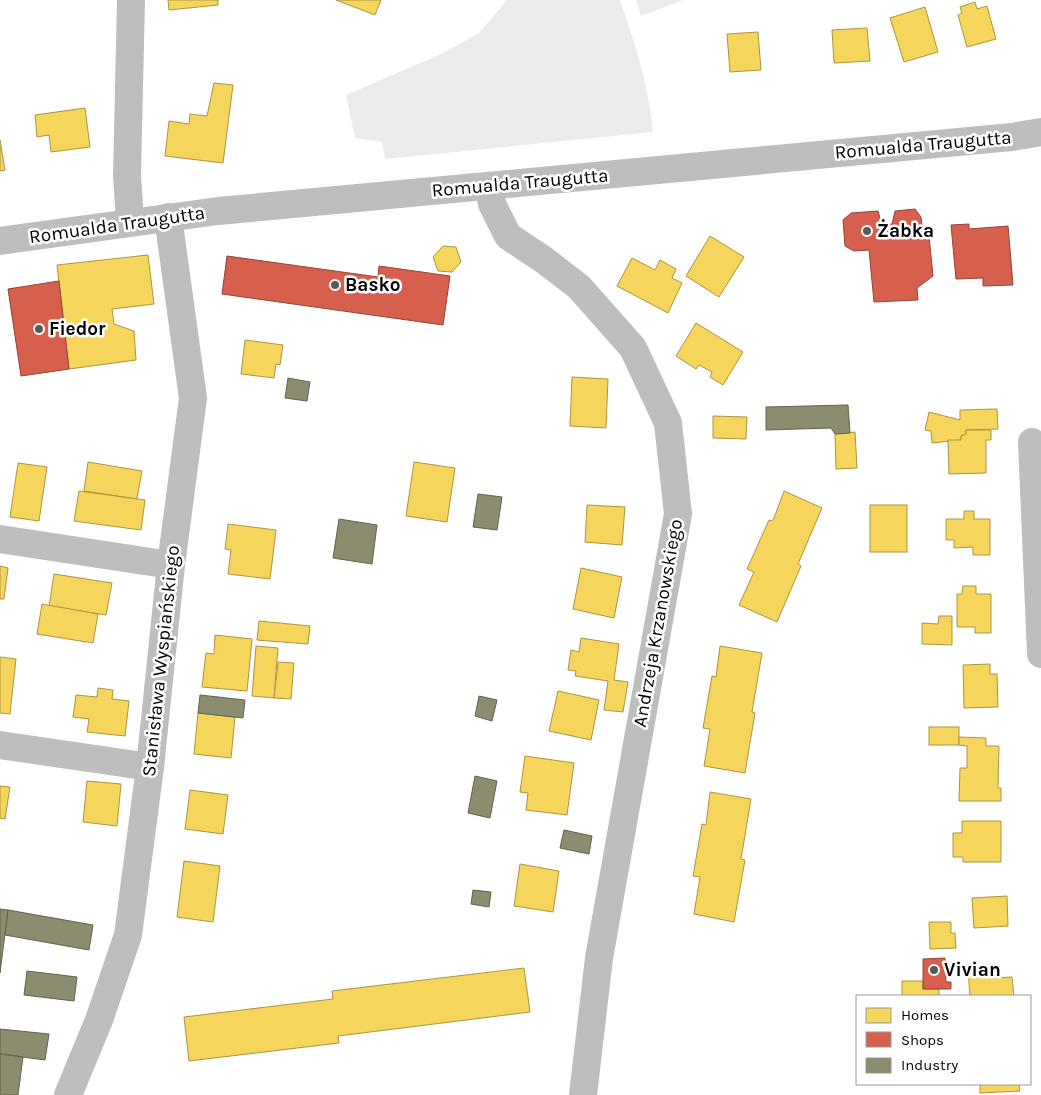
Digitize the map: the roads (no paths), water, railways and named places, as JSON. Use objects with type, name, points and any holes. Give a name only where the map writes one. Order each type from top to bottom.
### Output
[{"type":"street","points":[[130,222],[127,175],[131,0]]},
{"type":"street","name":"Romualda Traugutta","points":[[0,241],[168,217],[1012,137],[1041,132]]},
{"type":"street","name":"Andrzeja Krzanowskiego","points":[[489,186],[492,204],[508,236],[544,260],[579,287],[633,348],[668,423],[678,514],[599,958],[583,1095]]},
{"type":"street","name":"Stanisława Wyspiańskiego","points":[[68,1095],[99,1020],[128,935],[150,766],[171,565],[193,398],[168,217]]},
{"type":"street","points":[[1032,442],[1041,654]]},
{"type":"street","points":[[0,539],[171,565]]},
{"type":"street","points":[[0,745],[150,766]]},
{"type":"place","name":"Żabka","points":[[867,231]]},
{"type":"place","name":"Basko","points":[[335,285]]},
{"type":"place","name":"Fiedor","points":[[39,329]]},
{"type":"place","name":"Vivian","points":[[934,970]]}]
